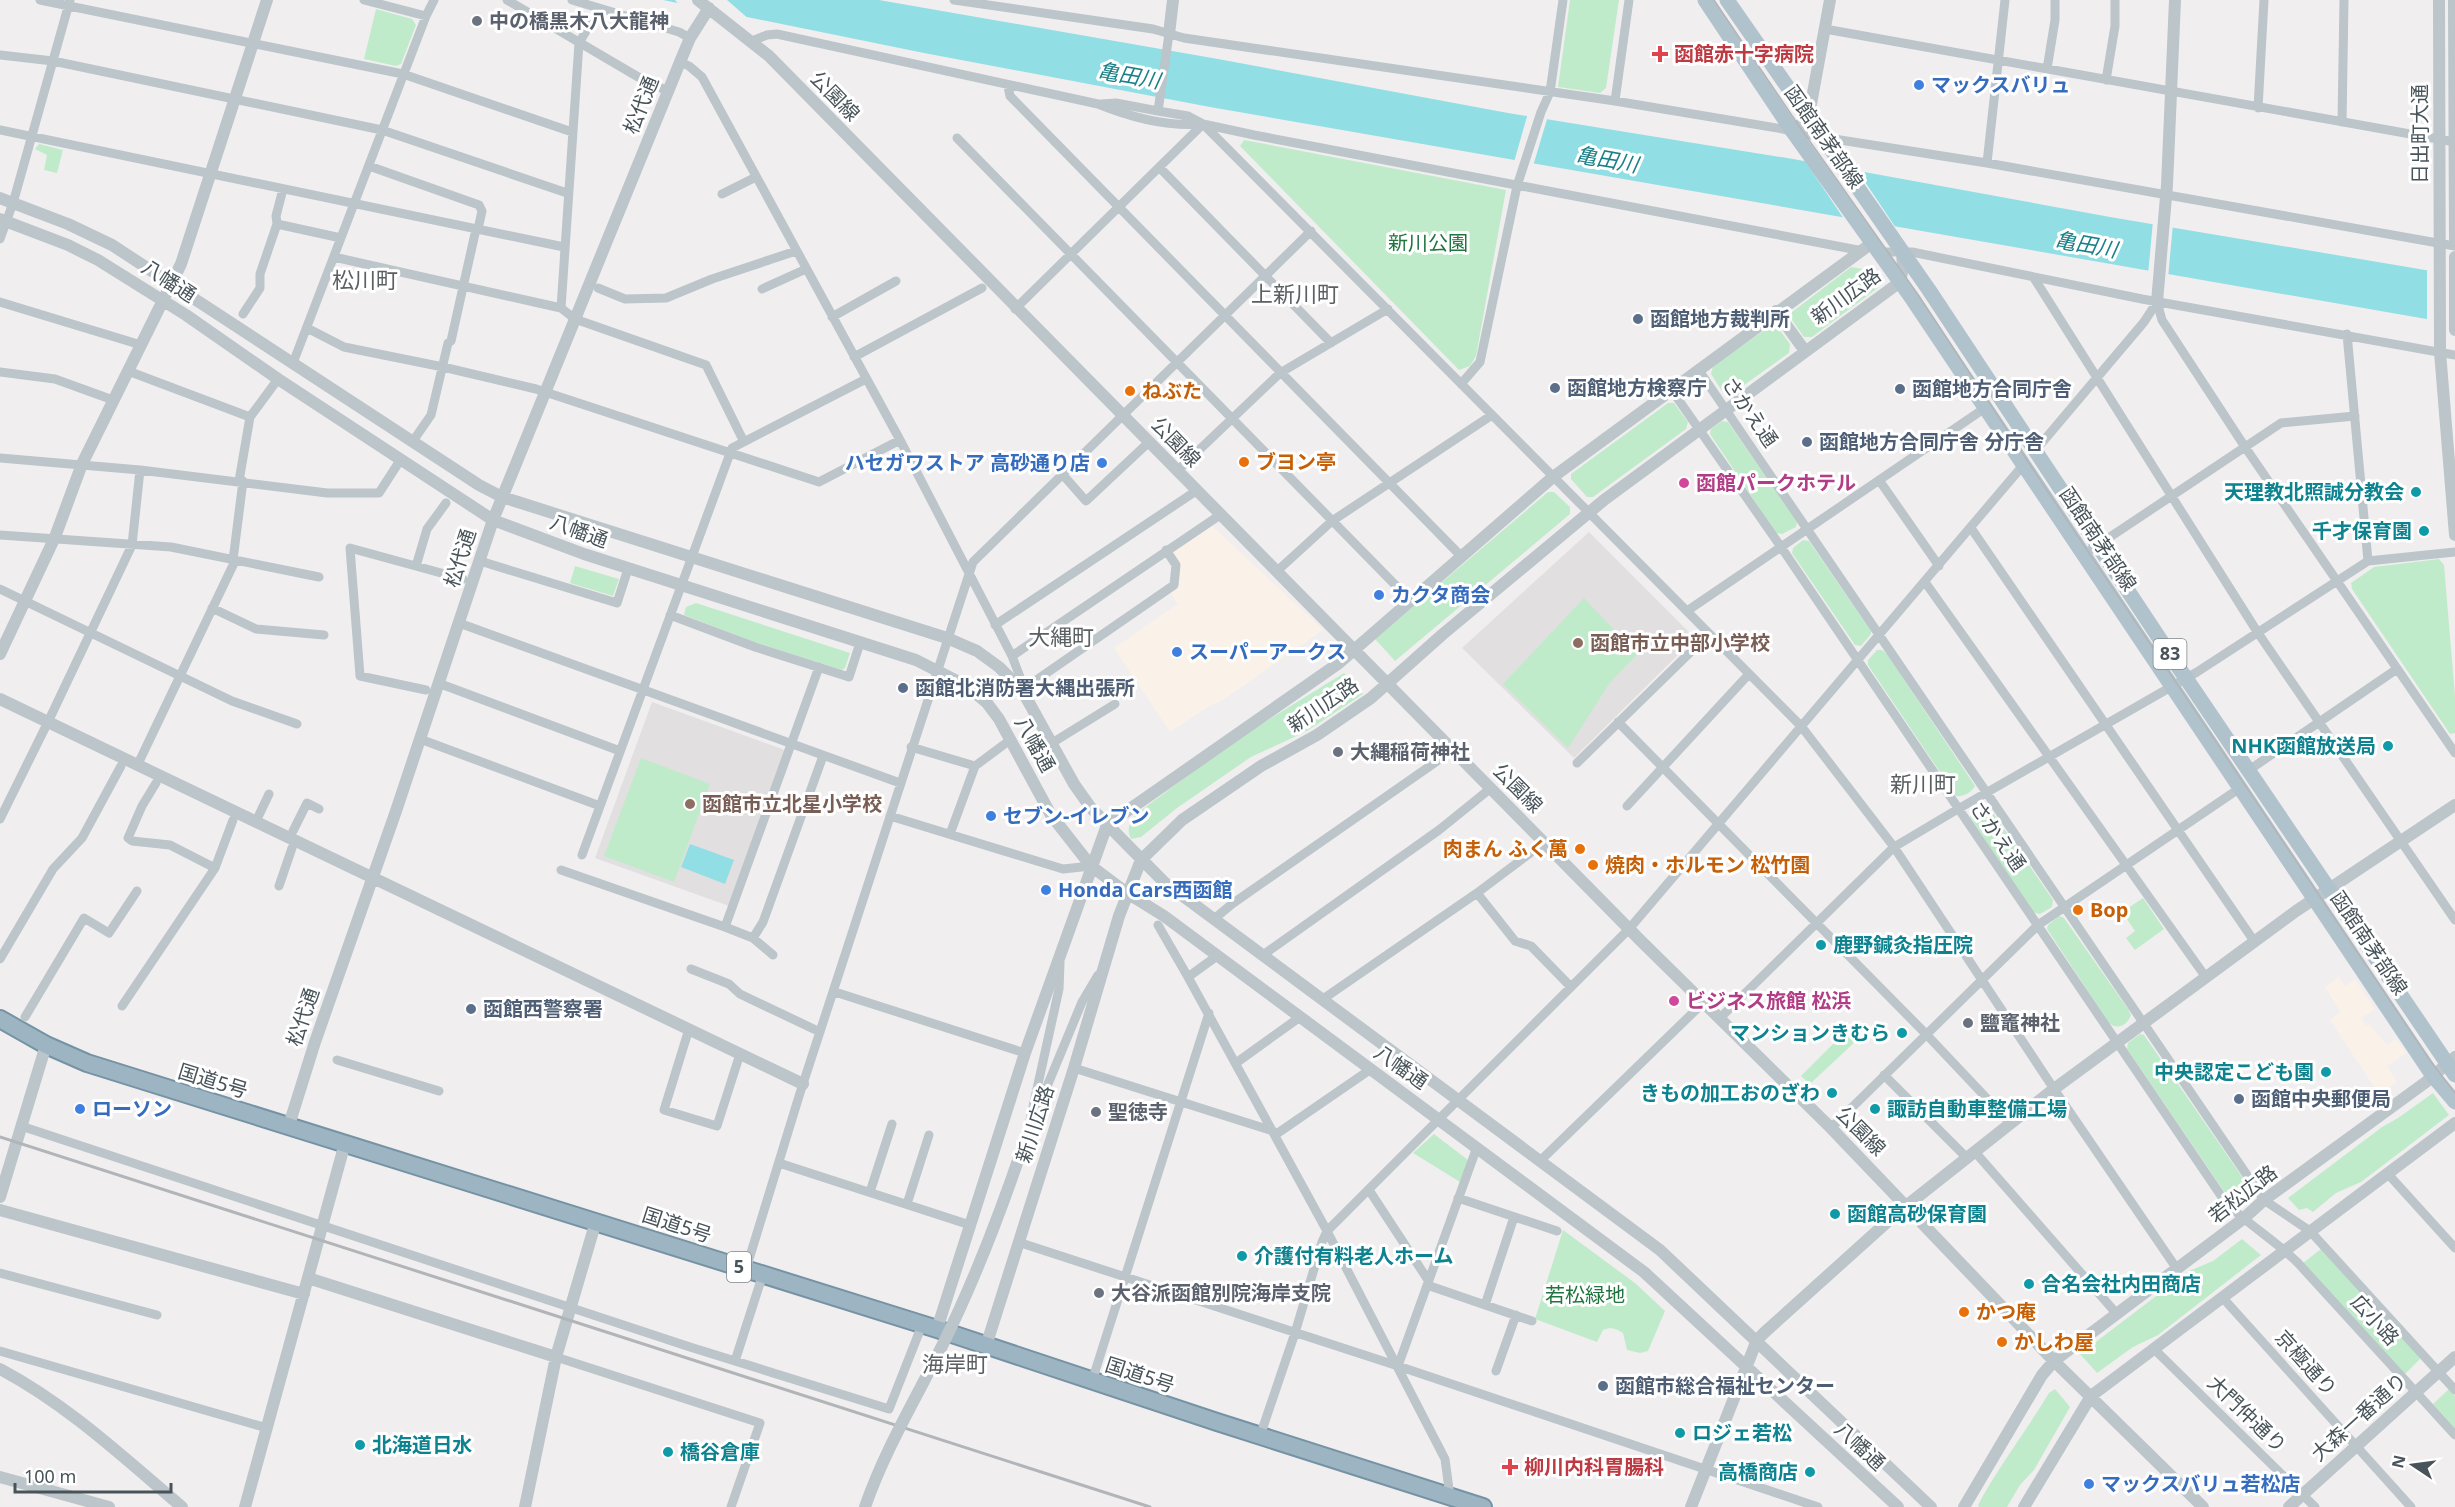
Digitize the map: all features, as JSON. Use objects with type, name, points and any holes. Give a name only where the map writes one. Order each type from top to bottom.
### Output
[{"type":"highway","name":"国道5号","points":[[0,1019],[46,1045],[87,1063],[763,1274],[1478,1506]]},
{"type":"main road","name":"函館南茅部線","points":[[1705,0],[1793,132],[1862,228],[1870,248],[1900,282],[2433,1076],[2455,1102]]},
{"type":"main road","name":"83","points":[[1727,0],[1821,137]]},
{"type":"main road","name":"函館南茅部線","points":[[1821,137],[1902,252],[2329,889],[2452,1065]]},
{"type":"street","points":[[40,0],[69,2],[404,74],[572,132]]},
{"type":"street","points":[[0,654],[56,537],[82,464],[172,285],[267,0]]},
{"type":"street","points":[[364,0],[426,16]]},
{"type":"street","points":[[293,363],[434,0]]},
{"type":"street","points":[[507,0],[645,81],[668,91]]},
{"type":"street","points":[[572,0],[679,32],[690,38]]},
{"type":"street","name":"公園線","points":[[698,0],[706,12],[726,21],[769,56],[1015,309],[1354,648],[1629,929],[1907,1205],[2054,1361],[2203,1507]]},
{"type":"street","points":[[954,0],[1184,38],[1615,101],[1987,163],[2455,246]]},
{"type":"street","points":[[1158,107],[1173,0]]},
{"type":"street","points":[[1461,384],[1480,362],[1517,186],[1541,112],[1550,92],[1563,0]]},
{"type":"street","points":[[1615,101],[1629,0]]},
{"type":"street","points":[[1793,132],[1807,118],[1830,0]]},
{"type":"street","points":[[1987,163],[2005,0]]},
{"type":"street","points":[[2047,69],[2055,20],[2055,0]]},
{"type":"street","points":[[2106,80],[2115,26],[2115,0]]},
{"type":"street","points":[[2175,0],[2166,196],[2158,274],[2157,302],[2162,320],[2336,582],[2455,753]]},
{"type":"street","points":[[2258,108],[2264,0]]},
{"type":"street","points":[[2342,122],[2344,0]]},
{"type":"street","name":"日出町大通","points":[[2439,0],[2440,352],[2455,535]]},
{"type":"street","name":"日出町大通","points":[[2454,0],[2455,241]]},
{"type":"street","points":[[0,239],[3,220],[13,203],[69,2]]},
{"type":"street","points":[[561,308],[567,193],[579,43],[599,9]]},
{"type":"street","name":"松代通","points":[[289,1125],[312,1051],[502,497],[690,38],[706,12]]},
{"type":"street","points":[[1825,28],[2455,142]]},
{"type":"street","points":[[752,41],[777,34],[1098,104],[1116,111],[1184,126],[1203,124],[1517,186],[1902,252],[2157,302],[2455,355]]},
{"type":"street","points":[[0,55],[53,61],[382,130],[567,193]]},
{"type":"street","points":[[680,62],[702,77],[900,440],[1012,656],[1022,690],[1174,585],[1176,565],[1166,550]]},
{"type":"street","points":[[1008,86],[1010,96],[1460,555]]},
{"type":"street","points":[[1098,104],[1116,103],[1158,107],[1188,116],[1203,124],[1802,726],[1894,847],[2176,1269]]},
{"type":"street","points":[[1015,309],[1203,124]]},
{"type":"street","points":[[0,130],[564,247]]},
{"type":"street","points":[[957,138],[1410,600]]},
{"type":"street","points":[[369,166],[479,205],[482,211],[431,415],[413,441]]},
{"type":"street","points":[[1159,167],[1331,343]]},
{"type":"street","points":[[722,194],[756,177]]},
{"type":"street","points":[[243,314],[260,288],[260,274],[277,224],[276,216],[283,189]]},
{"type":"street","name":"八幡通","points":[[0,198],[93,235],[479,485],[502,497],[947,638],[977,651],[999,667],[1022,690],[1074,784],[1091,808],[1164,882],[1660,1250],[1931,1507]]},
{"type":"street","name":"八幡通","points":[[3,220],[82,252],[164,301],[278,379],[494,520],[628,568],[916,660],[967,686],[987,703],[1051,815],[1091,867],[1164,916],[1440,1118],[1644,1272],[1898,1507]]},
{"type":"street","points":[[277,224],[341,238]]},
{"type":"street","points":[[746,1269],[936,669],[973,562],[1311,231]]},
{"type":"street","name":"新川広路","points":[[929,1327],[970,1225],[1025,1053],[1107,825],[1339,663],[1460,555],[1553,477],[1776,311],[1870,248]]},
{"type":"street","points":[[598,288],[625,299],[666,298],[712,279],[796,251]]},
{"type":"street","name":"新川広路","points":[[986,1346],[1074,1068],[1104,964],[1127,893],[1141,860],[1182,820],[1262,766],[1317,735],[1371,698],[1589,512],[1900,282],[1903,267],[1902,252]]},
{"type":"street","points":[[334,256],[561,308],[575,320],[706,365],[744,442]]},
{"type":"street","points":[[2455,257],[2455,328]]},
{"type":"street","points":[[762,289],[806,269]]},
{"type":"street","points":[[2034,278],[2170,497],[2258,633],[2455,920]]},
{"type":"street","points":[[832,317],[896,281]]},
{"type":"street","points":[[854,357],[982,288]]},
{"type":"street","points":[[0,302],[141,345]]},
{"type":"street","points":[[1260,1436],[1327,1230],[1629,929],[1971,528],[2144,321],[2157,302]]},
{"type":"street","points":[[1177,471],[1280,373],[1388,309]]},
{"type":"street","points":[[1776,311],[1805,351]]},
{"type":"street","points":[[307,328],[344,347],[536,389],[544,394],[819,482],[900,440]]},
{"type":"street","points":[[2347,334],[2368,561]]},
{"type":"street","name":"さかえ通","points":[[1698,369],[2264,1200],[2284,1214]]},
{"type":"street","points":[[128,371],[250,417]]},
{"type":"street","points":[[0,372],[55,379],[113,400]]},
{"type":"street","points":[[137,766],[234,560],[241,481],[250,417],[278,379]]},
{"type":"street","points":[[582,855],[732,448],[866,379]]},
{"type":"street","name":"さかえ通","points":[[1671,389],[1781,547],[2226,1203],[2264,1234]]},
{"type":"street","points":[[1687,611],[1985,408]]},
{"type":"street","points":[[1276,572],[1332,521],[1492,415]]},
{"type":"street","points":[[2083,555],[2281,423],[2355,416]]},
{"type":"street","points":[[1063,475],[1086,501],[1149,442]]},
{"type":"street","points":[[0,458],[141,470],[327,493],[379,493],[402,459]]},
{"type":"street","points":[[0,819],[4,802],[46,725],[132,545],[141,470]]},
{"type":"street","points":[[1879,480],[1939,566]]},
{"type":"street","points":[[995,625],[1196,491]]},
{"type":"street","points":[[416,566],[427,530],[446,503]]},
{"type":"street","points":[[1012,656],[1220,515]]},
{"type":"street","points":[[1971,528],[2254,941]]},
{"type":"street","points":[[0,535],[56,537],[171,547],[319,577]]},
{"type":"street","points":[[426,690],[360,676],[350,548],[463,579]]},
{"type":"street","points":[[1719,1019],[1894,847],[2172,687],[2368,561],[2455,552]]},
{"type":"street","points":[[480,561],[617,603],[628,568]]},
{"type":"street","points":[[1924,582],[2205,976]]},
{"type":"street","points":[[0,589],[232,701],[297,724]]},
{"type":"street","points":[[212,608],[256,629],[324,635]]},
{"type":"street","points":[[670,615],[755,647],[849,677],[860,643]]},
{"type":"street","points":[[459,623],[900,783]]},
{"type":"street","points":[[1577,763],[1709,634]]},
{"type":"street","points":[[725,927],[819,667]]},
{"type":"street","points":[[2249,770],[2397,669]]},
{"type":"street","points":[[1627,806],[1749,674]]},
{"type":"street","points":[[438,683],[620,751]]},
{"type":"street","points":[[0,699],[46,725],[372,876],[803,1084]]},
{"type":"street","points":[[1052,743],[1115,704]]},
{"type":"street","points":[[1618,722],[1926,1034],[2011,1124]]},
{"type":"street","points":[[420,739],[600,806]]},
{"type":"street","points":[[950,834],[975,766],[1010,740]]},
{"type":"street","points":[[911,747],[975,766]]},
{"type":"street","points":[[1214,919],[1232,904],[1453,750]]},
{"type":"street","points":[[753,938],[763,922],[823,756]]},
{"type":"street","points":[[0,959],[53,869],[82,838],[121,766]]},
{"type":"street","points":[[156,783],[142,806],[128,838],[132,841],[170,845],[214,868]]},
{"type":"street","points":[[1831,1128],[2038,925],[2240,788]]},
{"type":"street","points":[[1263,955],[1439,830],[1491,789]]},
{"type":"street","points":[[259,815],[269,794]]},
{"type":"street","points":[[293,831],[307,803],[319,809]]},
{"type":"street","points":[[1691,1507],[1757,1340],[1907,1205],[2054,1089],[2254,941],[2455,805]]},
{"type":"street","points":[[890,816],[1063,869],[1091,867]]},
{"type":"street","points":[[123,1006],[214,868],[233,820]]},
{"type":"street","points":[[1323,999],[1478,893],[1545,842]]},
{"type":"street","points":[[279,886],[292,848]]},
{"type":"street","points":[[561,870],[753,938],[773,955]]},
{"type":"street","points":[[25,1017],[84,918],[109,933],[137,891]]},
{"type":"street","points":[[1478,893],[1515,941],[1532,946],[1571,987]]},
{"type":"street","points":[[1158,925],[1209,1013],[1398,1366],[1445,1459],[1450,1497]]},
{"type":"street","points":[[1027,1134],[1059,990],[1061,950]]},
{"type":"street","points":[[1188,977],[1216,956]]},
{"type":"street","points":[[865,1507],[878,1470],[943,1344],[990,1241],[1027,1134],[1082,1002],[1104,964]]},
{"type":"street","points":[[691,969],[729,984],[740,994],[820,1032]]},
{"type":"street","points":[[835,992],[1025,1053]]},
{"type":"street","points":[[1540,1161],[1703,1003]]},
{"type":"street","points":[[1092,1381],[1209,1013]]},
{"type":"street","points":[[1236,1063],[1300,1017]]},
{"type":"street","points":[[689,1029],[664,1110],[717,1126],[740,1054]]},
{"type":"street","points":[[0,1197],[46,1045]]},
{"type":"street","points":[[337,1059],[439,1091]]},
{"type":"street","name":"若松広路","points":[[1964,1507],[2042,1375],[2054,1361],[2243,1219],[2264,1200],[2433,1076],[2452,1065]]},
{"type":"street","points":[[1074,1068],[1274,1133]]},
{"type":"street","points":[[1274,1133],[1371,1069]]},
{"type":"street","points":[[1884,1075],[1971,1155],[2116,1313]]},
{"type":"street","points":[[2024,1507],[2091,1396],[2455,1123]]},
{"type":"street","points":[[870,1192],[892,1124]]},
{"type":"street","points":[[21,1126],[322,1227],[889,1409],[929,1327]]},
{"type":"street","points":[[907,1204],[928,1134]]},
{"type":"street","points":[[245,1507],[345,1143]]},
{"type":"street","points":[[1398,1366],[1477,1147]]},
{"type":"street","points":[[779,1163],[970,1225]]},
{"type":"street","points":[[2388,1174],[2455,1248]]},
{"type":"street","points":[[1369,1190],[1428,1282],[1532,1321]]},
{"type":"street","points":[[1458,1198],[1557,1232]]},
{"type":"street","points":[[0,1210],[304,1294]]},
{"type":"street","name":"広小路","points":[[2284,1214],[2310,1231],[2455,1390]]},
{"type":"street","points":[[1485,1305],[1514,1217]]},
{"type":"street","points":[[525,1507],[556,1357],[596,1221]]},
{"type":"street","name":"広小路","points":[[2264,1234],[2285,1250],[2455,1435]]},
{"type":"street","points":[[1018,1242],[1818,1507]]},
{"type":"street","points":[[0,1273],[157,1315]]},
{"type":"street","points":[[735,1361],[763,1274]]},
{"type":"street","points":[[308,1278],[760,1423],[731,1507]]},
{"type":"street","name":"京極通り","points":[[2222,1297],[2411,1507]]},
{"type":"street","points":[[1496,1371],[1515,1316]]},
{"type":"street","name":"大門仲通り","points":[[2153,1348],[2315,1507]]},
{"type":"street","points":[[0,1351],[267,1428]]},
{"type":"street","name":"大森一番通り","points":[[2289,1507],[2455,1357]]},
{"type":"street","points":[[0,1369],[30,1385],[85,1424],[182,1507]]},
{"type":"street","points":[[0,1477],[109,1507]]},
{"type":"shaded area","points":[[1211,525],[1323,630],[1224,699],[1170,732],[1114,648],[1178,604],[1170,592],[1176,585],[1169,550]]},
{"type":"shaded area","name":"函館市立中部小学校","points":[[1589,532],[1695,638],[1574,758],[1462,648]]},
{"type":"shaded area","name":"函館市立北星小学校","points":[[652,702],[785,750],[729,906],[595,858]]},
{"type":"shaded area","points":[[2339,977],[2345,986],[2355,979],[2375,1009],[2361,1018],[2366,1026],[2369,1024],[2387,1045],[2396,1039],[2406,1053],[2387,1066],[2397,1082],[2379,1094],[2330,1020],[2341,1012],[2325,987]]},
{"type":"green space","points":[[1570,0],[1619,0],[1606,88],[1600,93],[1558,87]]},
{"type":"green space","points":[[376,9],[412,19],[416,25],[401,64],[396,66],[364,59]]},
{"type":"green space","name":"新川公園","points":[[1244,140],[1506,190],[1476,356],[1470,366],[1459,370],[1240,146]]},
{"type":"green space","points":[[39,144],[63,150],[57,173],[44,170],[47,155],[35,149]]},
{"type":"green space","points":[[1851,267],[1869,270],[1879,287],[1812,337],[1804,337],[1790,317],[1792,312]]},
{"type":"green space","points":[[1769,327],[1778,328],[1790,344],[1789,353],[1730,395],[1724,394],[1711,374],[1713,366]]},
{"type":"green space","points":[[1668,403],[1674,403],[1688,422],[1686,429],[1593,497],[1587,497],[1571,479],[1571,474]]},
{"type":"green space","points":[[1722,421],[1728,422],[1797,522],[1796,527],[1782,534],[1776,533],[1710,434],[1711,429]]},
{"type":"green space","points":[[1548,492],[1554,492],[1570,507],[1570,514],[1395,661],[1375,639]]},
{"type":"green space","points":[[1803,540],[1809,541],[1871,631],[1861,646],[1855,645],[1792,553],[1793,548]]},
{"type":"green space","points":[[2439,559],[2444,565],[2455,696],[2455,733],[2450,734],[2352,589],[2351,583],[2374,567]]},
{"type":"green space","points":[[575,566],[619,579],[613,596],[570,583]]},
{"type":"green space","points":[[1584,598],[1637,654],[1609,684],[1568,748],[1503,684]]},
{"type":"green space","points":[[696,603],[850,653],[845,668],[842,670],[754,642],[684,615],[686,607]]},
{"type":"green space","points":[[1877,650],[1882,650],[1887,654],[1975,786],[1969,793],[1956,796],[1868,665],[1868,660]]},
{"type":"green space","points":[[1344,673],[1363,694],[1307,731],[1251,757],[1177,808],[1141,837],[1131,839],[1129,826],[1136,814],[1239,738]]},
{"type":"green space","points":[[641,758],[710,784],[674,882],[604,856]]},
{"type":"green space","points":[[1980,804],[1987,804],[2053,900],[2052,907],[2040,914],[2032,912],[1970,817],[1971,811]]},
{"type":"green space","points":[[2143,898],[2164,929],[2135,950],[2126,938],[2135,931],[2122,912]]},
{"type":"green space","points":[[2059,916],[2064,918],[2128,1009],[2131,1015],[2124,1024],[2115,1026],[2109,1023],[2047,929],[2048,925]]},
{"type":"green space","points":[[1847,1030],[1857,1040],[1810,1084],[1801,1076]]},
{"type":"green space","points":[[2140,1034],[2144,1035],[2252,1191],[2252,1199],[2239,1207],[2234,1206],[2127,1049],[2128,1043]]},
{"type":"green space","points":[[2433,1093],[2449,1115],[2361,1182],[2336,1193],[2313,1212],[2307,1208],[2299,1210],[2288,1198],[2382,1127]]},
{"type":"green space","points":[[1434,1134],[1468,1160],[1460,1182],[1413,1153]]},
{"type":"green space","name":"若松緑地","points":[[1563,1230],[1635,1283],[1665,1311],[1648,1351],[1640,1353],[1627,1350],[1623,1333],[1615,1329],[1603,1330],[1597,1342],[1535,1319]]},
{"type":"green space","points":[[2242,1239],[2261,1255],[2158,1335],[2133,1347],[2097,1373],[2080,1354],[2189,1271],[2213,1261]]},
{"type":"green space","points":[[2321,1249],[2421,1358],[2405,1374],[2303,1263]]},
{"type":"green space","points":[[2055,1389],[2070,1407],[2034,1470],[2020,1485],[2007,1507],[1979,1507],[1978,1505],[2004,1462],[2049,1393]]},
{"type":"green space","points":[[2449,1389],[2455,1396],[2455,1428],[2433,1404]]},
{"type":"water","name":"亀田川","points":[[663,0],[879,0],[1218,59],[1508,113],[1793,159],[2110,217],[2455,275],[2455,324],[1210,107],[924,53]]},
{"type":"water","points":[[690,844],[734,860],[725,884],[681,867]]},
{"type":"pier","points":[[675,0],[727,0],[750,20],[680,6]]},
{"type":"pier","points":[[1528,113],[1548,116],[1533,166],[1514,162]]},
{"type":"pier","points":[[1803,158],[1855,167],[1898,231],[1846,222]]},
{"type":"pier","points":[[2153,221],[2173,224],[2168,278],[2148,275]]},
{"type":"pier","points":[[2427,267],[2455,272],[2455,327],[2427,322]]},
{"type":"tram line","points":[[1714,0],[1799,126],[1919,296],[2429,1059],[2455,1093]]},
{"type":"railway","points":[[0,1137],[1150,1507]]},
{"type":"place","name":"中の橋黒木八大龍神","points":[[477,21]]},
{"type":"place","name":"函館赤十字病院","points":[[1660,54]]},
{"type":"place","name":"マックスバリュ","points":[[1919,85]]},
{"type":"place","name":"函館地方裁判所","points":[[1638,319]]},
{"type":"place","name":"函館地方検察庁","points":[[1555,388]]},
{"type":"place","name":"函館地方合同庁舎","points":[[1900,389]]},
{"type":"place","name":"ねぶた","points":[[1130,391]]},
{"type":"place","name":"函館地方合同庁舎 分庁舎","points":[[1807,442]]},
{"type":"place","name":"ブヨン亭","points":[[1244,462]]},
{"type":"place","name":"ハセガワストア 高砂通り店","points":[[1102,463]]},
{"type":"place","name":"函館パークホテル","points":[[1684,483]]},
{"type":"place","name":"天理教北照誠分教会","points":[[2416,492]]},
{"type":"place","name":"千才保育園","points":[[2424,531]]},
{"type":"place","name":"カクタ商会","points":[[1379,595]]},
{"type":"place","name":"函館市立中部小学校","points":[[1578,643]]},
{"type":"place","name":"スーパーアークス","points":[[1177,652]]},
{"type":"place","name":"函館北消防署大縄出張所","points":[[903,688]]},
{"type":"place","name":"NHK函館放送局","points":[[2388,746]]},
{"type":"place","name":"大縄稲荷神社","points":[[1338,752]]},
{"type":"place","name":"函館市立北星小学校","points":[[690,804]]},
{"type":"place","name":"セブン-イレブン","points":[[991,816]]},
{"type":"place","name":"肉まん ふく萬","points":[[1580,849]]},
{"type":"place","name":"焼肉・ホルモン 松竹園","points":[[1593,865]]},
{"type":"place","name":"Honda Cars西函館","points":[[1046,890]]},
{"type":"place","name":"Bop","points":[[2078,910]]},
{"type":"place","name":"鹿野鍼灸指圧院","points":[[1821,945]]},
{"type":"place","name":"ビジネス旅館 松浜","points":[[1674,1001]]},
{"type":"place","name":"函館西警察署","points":[[471,1009]]},
{"type":"place","name":"鹽竈神社","points":[[1968,1023]]},
{"type":"place","name":"マンションきむら","points":[[1902,1033]]},
{"type":"place","name":"中央認定こども園","points":[[2326,1072]]},
{"type":"place","name":"きもの加工おのざわ","points":[[1832,1093]]},
{"type":"place","name":"函館中央郵便局","points":[[2239,1099]]},
{"type":"place","name":"ローソン","points":[[80,1109]]},
{"type":"place","name":"諏訪自動車整備工場","points":[[1875,1109]]},
{"type":"place","name":"聖徳寺","points":[[1096,1112]]},
{"type":"place","name":"函館高砂保育園","points":[[1835,1214]]},
{"type":"place","name":"介護付有料老人ホーム","points":[[1242,1256]]},
{"type":"place","name":"合名会社内田商店","points":[[2029,1284]]},
{"type":"place","name":"大谷派函館別院海岸支院","points":[[1099,1293]]},
{"type":"place","name":"かつ庵","points":[[1964,1312]]},
{"type":"place","name":"かしわ屋","points":[[2002,1342]]},
{"type":"place","name":"函館市総合福祉センター","points":[[1603,1386]]},
{"type":"place","name":"ロジェ若松","points":[[1680,1433]]},
{"type":"place","name":"北海道日水","points":[[360,1445]]},
{"type":"place","name":"橋谷倉庫","points":[[668,1452]]},
{"type":"place","name":"柳川内科胃腸科","points":[[1510,1467]]},
{"type":"place","name":"高橋商店","points":[[1810,1472]]},
{"type":"place","name":"マックスバリュ若松店","points":[[2089,1484]]},
{"type":"district","name":"松川町","points":[[365,280]]},
{"type":"district","name":"上新川町","points":[[1295,294]]},
{"type":"district","name":"大縄町","points":[[1061,637]]},
{"type":"district","name":"新川町","points":[[1923,784]]},
{"type":"district","name":"海岸町","points":[[955,1364]]}]
